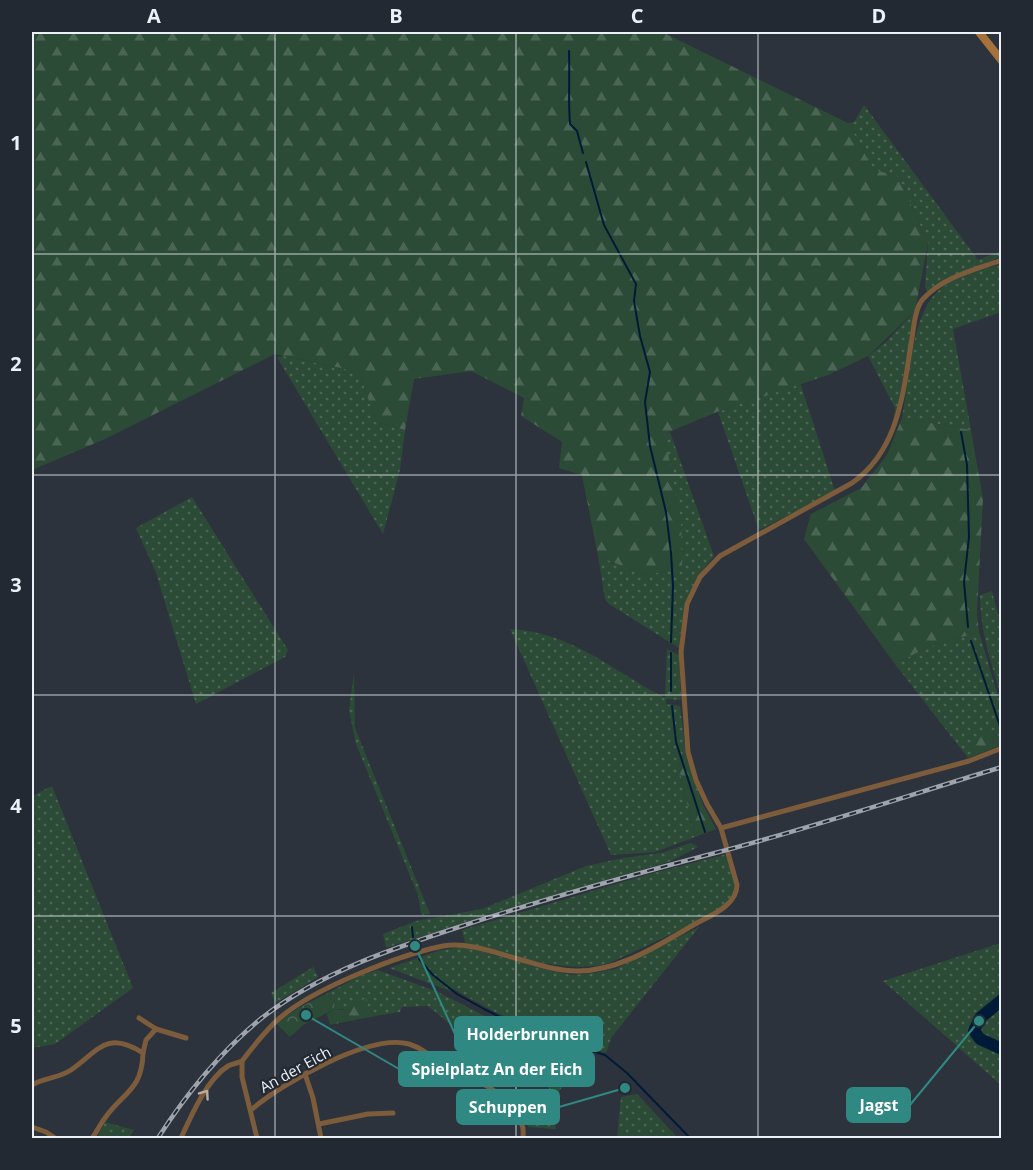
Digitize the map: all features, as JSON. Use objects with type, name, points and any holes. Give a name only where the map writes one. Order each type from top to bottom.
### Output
[{"type":"main road","points":[[979,32],[1002,61]]},
{"type":"street","points":[[181,1138],[196,1106],[213,1082],[229,1066],[242,1061],[280,1018],[326,989],[375,968],[426,950],[445,946],[464,945],[551,969],[576,971],[612,966],[717,912],[735,898],[737,885],[721,828],[699,788],[688,752],[681,652],[687,604],[700,577],[720,556],[852,483],[871,467],[886,446],[902,402],[914,322],[921,300],[947,280],[1002,260]]},
{"type":"street","points":[[721,828],[969,761],[1002,748]]},
{"type":"street","points":[[139,1018],[156,1029],[186,1038]]},
{"type":"street","points":[[92,1138],[104,1118],[129,1093],[138,1079],[142,1069],[142,1053],[146,1040],[156,1029]]},
{"type":"street","points":[[32,1085],[70,1071],[87,1055],[104,1044],[118,1042],[129,1044],[142,1053]]},
{"type":"street","name":"An der Eich","points":[[251,1110],[270,1095],[305,1074],[366,1047],[409,1044],[422,1050],[452,1075],[484,1085],[494,1091],[523,1125],[523,1138]]},
{"type":"street","points":[[242,1061],[243,1077],[257,1138]]},
{"type":"street","points":[[305,1074],[321,1138]]},
{"type":"street","points":[[319,1124],[368,1114],[393,1113]]},
{"type":"street","points":[[32,1127],[55,1138]]},
{"type":"green space","points":[[32,32],[662,32],[848,123],[873,169],[899,177],[928,243],[915,311],[868,356],[828,375],[717,412],[664,434],[681,518],[682,568],[644,575],[598,556],[582,475],[559,468],[562,442],[521,416],[524,398],[471,371],[414,379],[405,430],[376,422],[359,372],[275,354],[105,439],[32,470]]},
{"type":"green space","points":[[864,105],[978,260],[1001,251],[1001,257],[954,275],[928,291],[925,288],[928,243],[899,177],[873,169],[848,123],[854,122]]},
{"type":"green space","points":[[1001,264],[1001,312],[953,329],[971,430],[902,418],[912,350],[922,316],[929,302],[938,291],[952,281]]},
{"type":"green space","points":[[915,311],[893,425],[895,408],[868,356],[886,342]]},
{"type":"green space","points":[[283,356],[359,372],[376,422],[405,430],[400,470],[383,534],[277,357]]},
{"type":"green space","points":[[800,382],[835,491],[759,530],[718,412]]},
{"type":"green space","points":[[902,418],[971,430],[983,499],[977,612],[979,632],[928,647],[895,664],[804,539],[811,514],[861,488],[887,455]]},
{"type":"green space","points":[[670,432],[714,556],[697,579],[688,599],[679,648],[609,604],[605,599],[598,556],[644,575],[681,568],[664,434]]},
{"type":"green space","points":[[192,497],[288,650],[285,657],[196,704],[156,573],[136,528]]},
{"type":"green space","points":[[992,591],[1001,625],[1001,696],[987,646],[980,608],[980,595]]},
{"type":"green space","points":[[510,629],[553,637],[573,645],[665,698],[667,649],[679,655],[681,700],[666,699],[666,704],[680,706],[686,754],[678,764],[695,837],[655,852],[611,855]]},
{"type":"green space","points":[[979,632],[1001,706],[1001,740],[994,734],[971,743],[974,756],[968,758],[895,664],[928,647]]},
{"type":"green space","points":[[354,673],[355,728],[430,914],[421,913],[418,895],[356,744],[349,710]]},
{"type":"green space","points":[[982,731],[994,734],[1001,740],[1001,745],[974,756],[971,743]]},
{"type":"green space","points":[[686,754],[703,805],[716,829],[695,837],[678,764]]},
{"type":"green space","points":[[52,786],[133,988],[55,1044],[32,1048],[32,796]]},
{"type":"green space","points":[[691,843],[698,847],[671,861],[386,948],[383,934],[416,921],[482,909],[586,866],[661,853]]},
{"type":"green space","points":[[727,854],[734,882],[731,899],[694,923],[607,964],[554,965],[465,943],[462,930],[646,875]]},
{"type":"green space","points":[[699,927],[611,1038],[606,1053],[528,1026],[491,1010],[454,989],[450,991],[389,968],[441,950],[465,947],[552,971],[572,975],[594,973],[615,969]]},
{"type":"green space","points":[[1002,943],[1001,1085],[883,981]]},
{"type":"green space","points":[[313,967],[318,977],[276,1003],[271,993]]},
{"type":"green space","points":[[378,970],[438,992],[512,1030],[509,1036],[577,1064],[558,1093],[550,1100],[556,1129],[528,1127],[524,1116],[549,1100],[549,1088],[537,1075],[503,1047],[476,1045],[428,1006],[402,1007],[400,1012],[375,1016],[369,1010],[335,1009],[328,993],[360,976]]},
{"type":"green space","points":[[328,993],[335,1009],[303,1025],[290,1037],[277,1024],[295,1010]]},
{"type":"green space","points":[[366,998],[369,1010],[375,1016],[330,1025],[327,1014],[335,1009],[343,1010]]},
{"type":"green space","points":[[512,1030],[568,1055],[582,1057],[577,1064],[508,1036]]},
{"type":"green space","points":[[637,1094],[678,1138],[617,1138],[621,1097]]},
{"type":"green space","points":[[105,1122],[134,1130],[129,1138],[101,1138],[98,1136]]},
{"type":"waterway","points":[[569,51],[570,124],[577,131],[583,153]]},
{"type":"waterway","points":[[586,162],[604,225],[636,284],[634,301],[640,336],[650,372],[645,402],[650,446],[666,512],[671,553],[673,586],[671,642]]},
{"type":"waterway","points":[[961,432],[967,465],[969,537],[964,582],[968,627]]},
{"type":"waterway","points":[[971,641],[1002,732]]},
{"type":"waterway","points":[[671,653],[671,691]]},
{"type":"waterway","points":[[672,706],[676,742],[705,832]]},
{"type":"waterway","points":[[412,927],[413,937]]},
{"type":"waterway","points":[[415,946],[416,950]]},
{"type":"waterway","points":[[419,959],[433,975],[457,994],[484,1009],[532,1033],[605,1055],[627,1073],[690,1138]]},
{"type":"waterway","points":[[1002,1000],[980,1018],[974,1031],[980,1039],[1002,1049]]},
{"type":"railway","points":[[158,1138],[206,1073],[248,1030],[263,1017],[310,986],[360,962],[527,905],[787,833],[1002,767]]},
{"type":"place","name":"Holderbrunnen","points":[[415,946]]},
{"type":"place","name":"Spielplatz An der Eich","points":[[306,1015]]},
{"type":"place","name":"Jagst","points":[[979,1021]]},
{"type":"place","name":"Schuppen","points":[[625,1088]]}]
